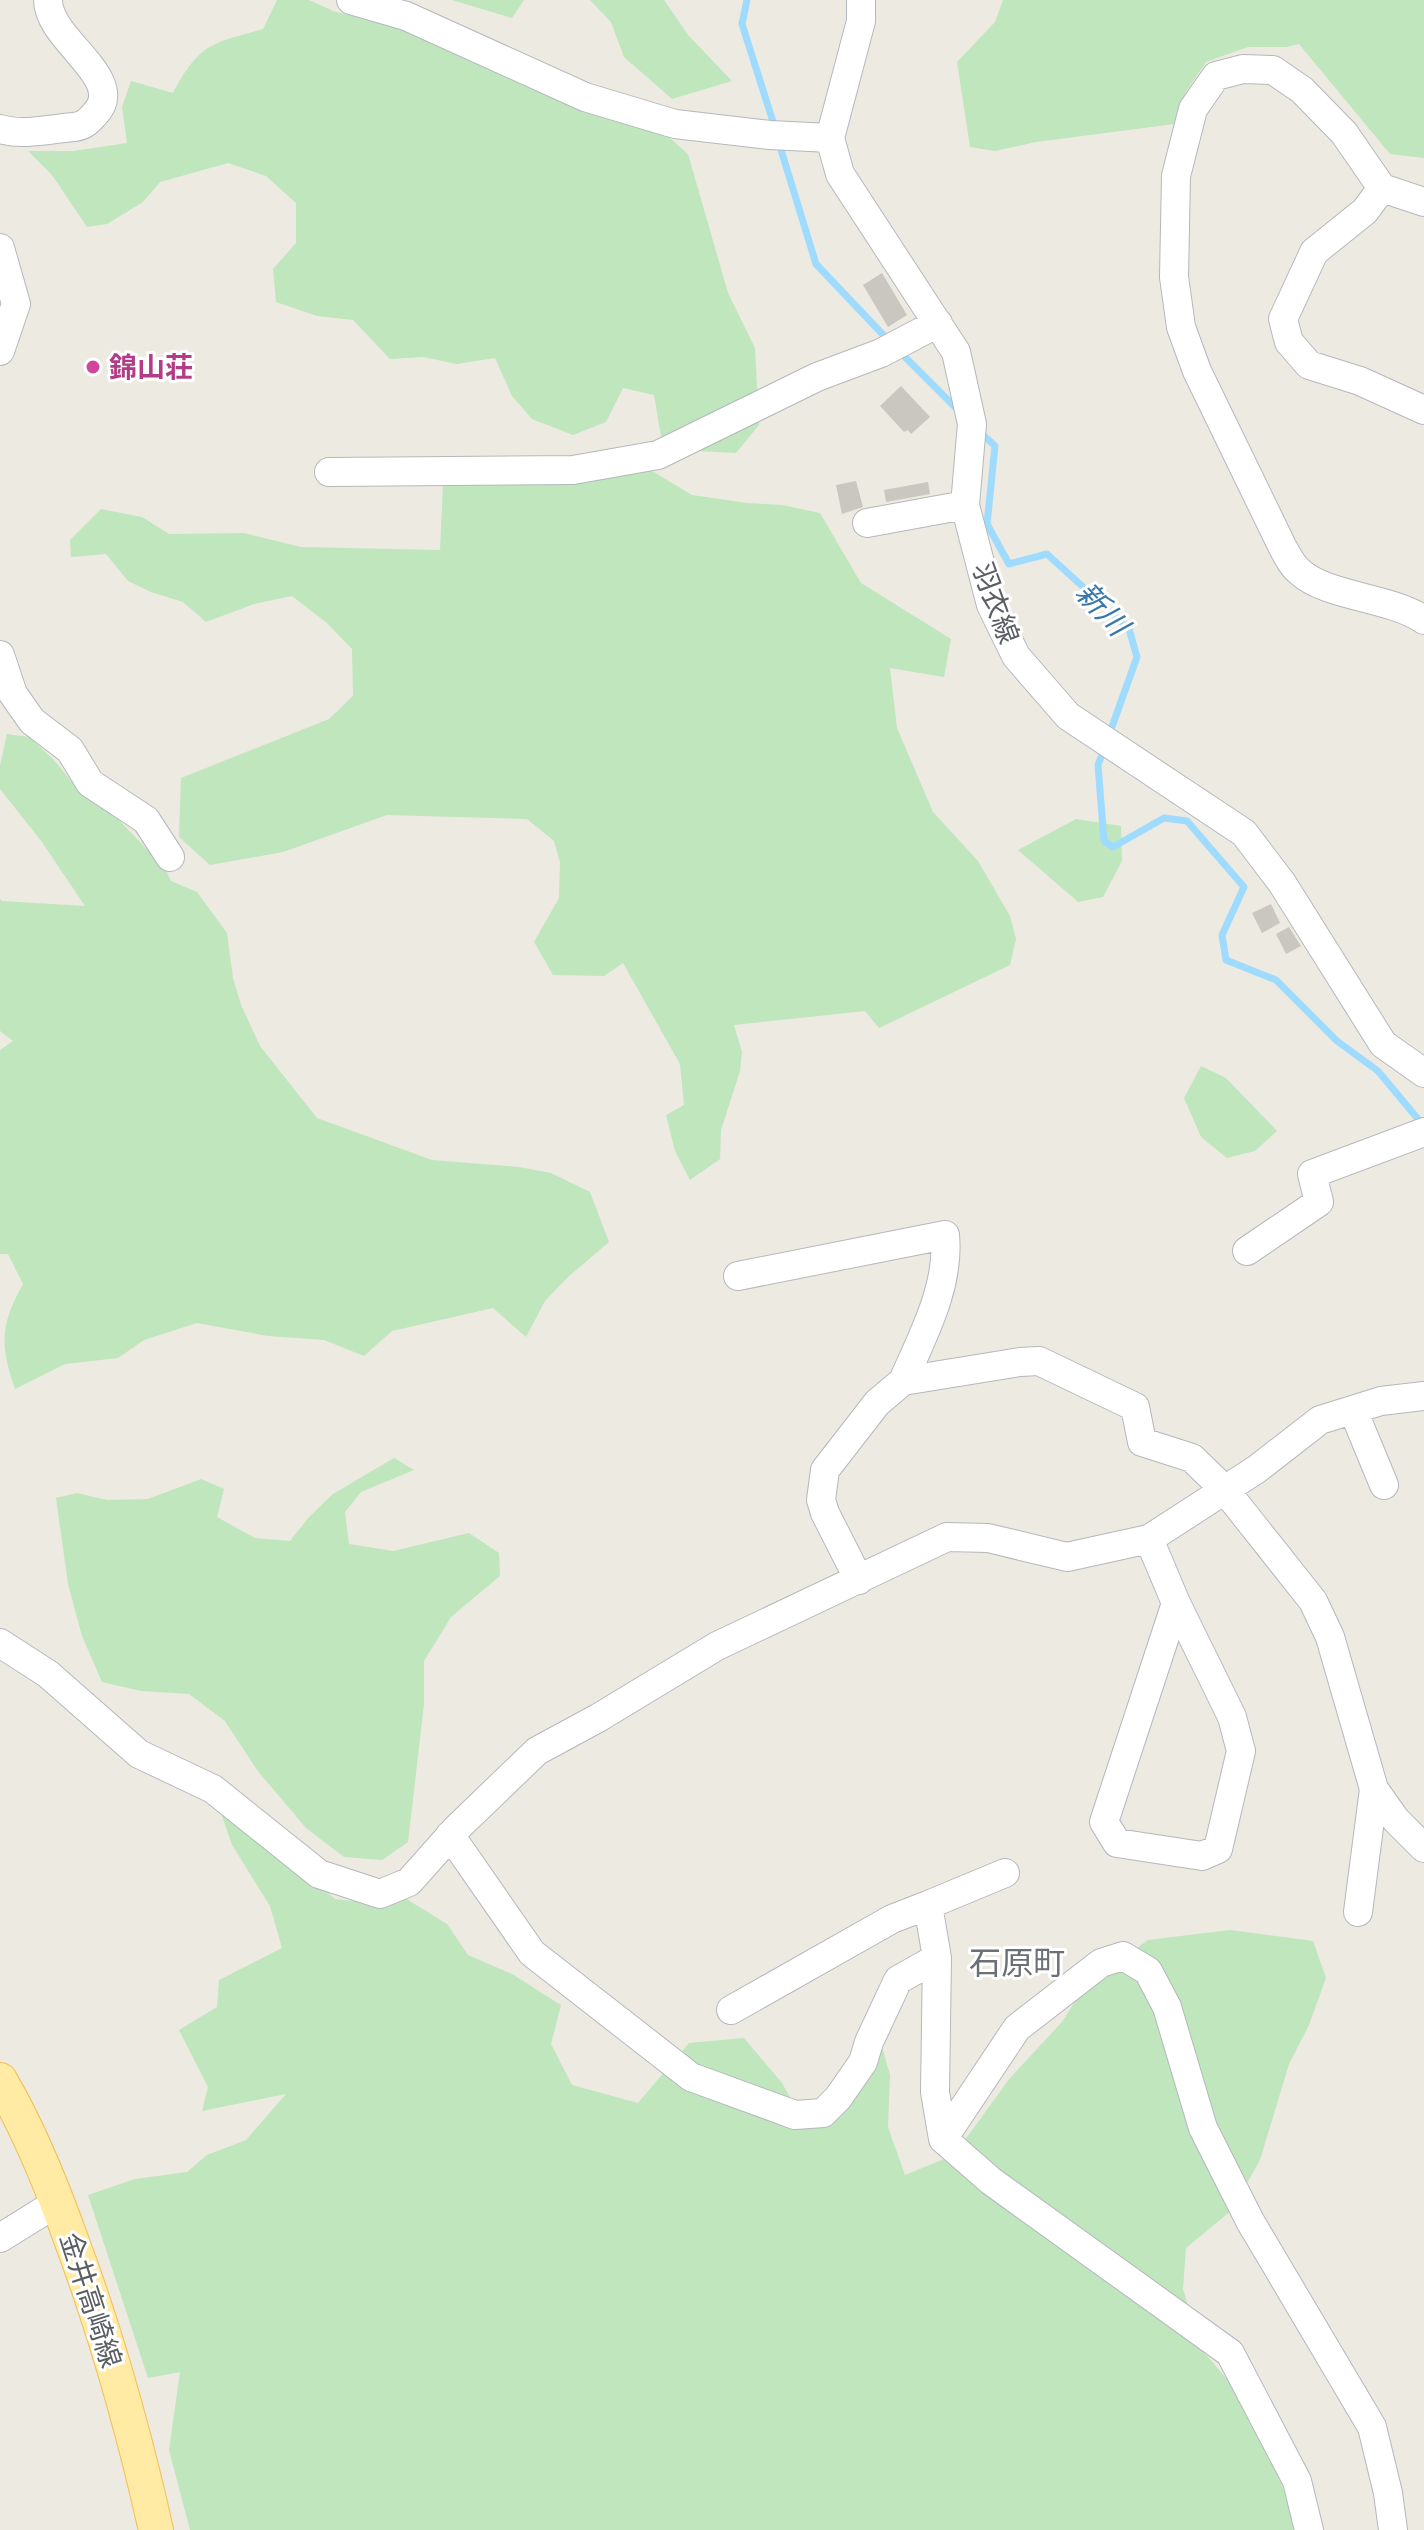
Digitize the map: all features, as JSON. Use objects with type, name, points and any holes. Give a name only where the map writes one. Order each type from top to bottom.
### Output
[{"type":"main road","name":"金井高崎線","points":[[0,2080],[22,2117],[100,2315],[156,2530]]},
{"type":"street","points":[[0,129],[9,132],[82,126],[102,106],[104,90],[98,74],[56,27],[49,14],[48,0]]},
{"type":"street","points":[[351,0],[406,16],[585,97],[675,124],[770,135],[830,138],[861,21],[861,0]]},
{"type":"street","points":[[1424,202],[1382,188],[1344,133],[1302,90],[1273,70],[1243,69],[1216,76],[1193,109],[1176,176],[1174,277],[1181,327],[1197,371],[1297,571],[1313,581],[1424,620]]},
{"type":"street","name":"羽衣線","points":[[830,138],[840,174],[926,329],[956,352],[972,424],[965,505],[991,605],[1016,656],[1068,716],[1244,833],[1282,883],[1383,1044],[1424,1073]]},
{"type":"street","points":[[1382,188],[1365,211],[1314,252],[1283,319],[1289,342],[1309,365],[1360,381],[1424,410]]},
{"type":"street","points":[[0,248],[16,304],[0,351]]},
{"type":"street","points":[[329,472],[573,470],[658,455],[817,377],[881,353],[926,329]]},
{"type":"street","points":[[867,523],[965,505]]},
{"type":"street","points":[[0,655],[13,694],[32,721],[70,750],[90,783],[146,820],[170,857]]},
{"type":"street","points":[[1247,1251],[1319,1202],[1312,1174],[1419,1134]]},
{"type":"street","points":[[738,1276],[945,1235],[948,1257],[934,1311],[903,1381],[877,1403],[825,1470],[821,1500],[825,1513],[859,1580]]},
{"type":"street","points":[[903,1381],[1039,1361],[1135,1407],[1142,1442],[1192,1458],[1225,1490],[1313,1601],[1330,1637],[1374,1789],[1396,1820],[1424,1848]]},
{"type":"street","points":[[0,1643],[48,1674],[139,1754],[213,1789],[319,1874],[380,1894],[409,1882],[450,1835],[537,1751],[717,1646],[947,1537],[988,1538],[1067,1557],[1149,1539],[1257,1469],[1320,1420],[1381,1401],[1424,1396]]},
{"type":"street","points":[[1353,1410],[1384,1485]]},
{"type":"street","points":[[1149,1539],[1176,1603],[1232,1717],[1241,1751],[1218,1849],[1202,1856],[1117,1843],[1104,1822],[1176,1603]]},
{"type":"street","points":[[1358,1912],[1374,1789]]},
{"type":"street","points":[[450,1835],[532,1953],[691,2077],[795,2115],[823,2113],[838,2098],[863,2062],[898,1980],[937,1958]]},
{"type":"street","points":[[731,2010],[892,1919],[1005,1873]]},
{"type":"street","points":[[928,1905],[937,1958],[935,2092],[943,2139],[991,2181],[1230,2353],[1297,2481],[1309,2530]]},
{"type":"street","points":[[943,2139],[1017,2028],[1101,1963],[1123,1956],[1148,1971],[1167,2007],[1203,2128],[1250,2221],[1372,2427],[1388,2493],[1393,2530]]},
{"type":"street","points":[[0,2238],[58,2202]]},
{"type":"green space","points":[[277,0],[309,0],[333,11],[408,30],[573,106],[662,131],[688,154],[728,293],[755,348],[759,425],[736,453],[697,451],[661,436],[654,395],[623,388],[606,422],[573,435],[532,419],[512,396],[495,358],[457,364],[423,357],[390,359],[353,320],[317,316],[276,302],[273,269],[296,243],[296,203],[266,176],[228,163],[160,182],[143,202],[107,224],[87,227],[52,175],[28,151],[73,151],[127,143],[122,107],[131,81],[173,93],[191,64],[208,48],[263,29]]},
{"type":"green space","points":[[452,0],[524,0],[512,18]]},
{"type":"green space","points":[[590,0],[664,0],[689,36],[732,81],[672,99],[624,57],[611,22]]},
{"type":"green space","points":[[1003,0],[1424,0],[1424,158],[1390,154],[1299,44],[1248,47],[1206,62],[1186,92],[1182,123],[1036,142],[995,151],[970,147],[957,62],[995,22]]},
{"type":"green space","points":[[647,468],[692,495],[782,505],[820,513],[861,583],[951,639],[944,677],[890,668],[897,728],[933,812],[978,861],[1010,916],[1016,939],[1010,965],[879,1028],[865,1011],[734,1025],[742,1052],[740,1071],[721,1130],[720,1159],[690,1180],[675,1151],[666,1115],[684,1105],[680,1064],[623,963],[604,976],[553,975],[534,942],[559,898],[560,862],[554,841],[527,819],[387,815],[283,852],[210,865],[179,837],[181,778],[329,719],[353,696],[352,649],[327,623],[292,596],[254,604],[206,622],[183,602],[128,581],[106,554],[71,557],[70,540],[101,509],[142,517],[169,534],[244,533],[301,547],[440,550],[443,484]]},
{"type":"green space","points":[[7,734],[29,737],[72,782],[114,815],[165,868],[171,881],[197,892],[227,933],[233,978],[241,1005],[260,1046],[317,1118],[432,1160],[519,1167],[551,1173],[590,1192],[609,1242],[545,1301],[526,1337],[493,1308],[392,1331],[364,1356],[324,1340],[268,1336],[197,1323],[144,1340],[118,1358],[65,1364],[15,1389],[7,1360],[5,1335],[10,1312],[23,1284],[8,1254],[0,1254],[0,1050],[13,1041],[0,1031],[0,899],[85,906],[42,842],[0,789],[0,766]]},
{"type":"green space","points":[[1076,819],[1121,826],[1122,861],[1103,897],[1078,902],[1018,850]]},
{"type":"green space","points":[[1201,1066],[1226,1078],[1277,1131],[1255,1151],[1227,1158],[1201,1137],[1184,1098]]},
{"type":"green space","points":[[394,1458],[414,1470],[361,1492],[345,1512],[349,1544],[393,1551],[469,1533],[499,1553],[500,1576],[451,1617],[424,1661],[424,1704],[408,1842],[382,1860],[344,1857],[306,1828],[257,1770],[225,1721],[189,1694],[141,1691],[102,1682],[82,1636],[68,1584],[56,1498],[77,1493],[107,1500],[148,1499],[201,1479],[224,1489],[217,1517],[255,1538],[290,1541],[333,1494]]},
{"type":"green space","points":[[228,1806],[335,1899],[371,1903],[395,1892],[447,1924],[468,1955],[512,1974],[561,2005],[551,2044],[572,2085],[638,2103],[689,2043],[744,2038],[782,2083],[797,2110],[850,2089],[881,2043],[890,2075],[888,2127],[905,2175],[954,2155],[1010,2078],[1062,2022],[1087,1983],[1148,1940],[1230,1930],[1313,1941],[1326,1978],[1309,2025],[1289,2064],[1260,2160],[1232,2210],[1186,2248],[1183,2289],[1201,2349],[1232,2385],[1277,2473],[1300,2530],[190,2530],[169,2450],[180,2372],[148,2378],[88,2195],[135,2179],[187,2172],[207,2155],[246,2140],[286,2094],[202,2111],[208,2087],[179,2030],[217,2007],[219,1980],[282,1948],[270,1906],[232,1845],[222,1816]]},
{"type":"building","points":[[882,273],[907,315],[888,327],[863,285]]},
{"type":"building","points":[[901,386],[930,417],[911,434],[908,430],[904,432],[880,406]]},
{"type":"building","points":[[856,481],[863,507],[842,514],[836,485]]},
{"type":"building","points":[[928,482],[930,494],[886,502],[884,490]]},
{"type":"building","points":[[1271,904],[1280,923],[1262,933],[1252,913]]},
{"type":"building","points":[[1289,927],[1301,946],[1286,954],[1276,934]]},
{"type":"waterway","name":"新川","points":[[747,0],[742,24],[775,128]]},
{"type":"waterway","name":"新川","points":[[778,140],[816,264],[889,341]]},
{"type":"waterway","name":"新川","points":[[898,350],[960,412]]},
{"type":"waterway","name":"新川","points":[[980,432],[995,446],[987,524],[1009,564],[1047,554],[1129,629],[1137,657],[1109,735]]},
{"type":"waterway","name":"新川","points":[[1105,747],[1098,765],[1104,841],[1113,847],[1164,818],[1187,821],[1244,887],[1222,935],[1226,960],[1276,980],[1337,1041],[1378,1071],[1423,1125]]},
{"type":"place","name":"錦山荘","points":[[93,367]]},
{"type":"district","name":"石原町","points":[[1017,1963]]}]
